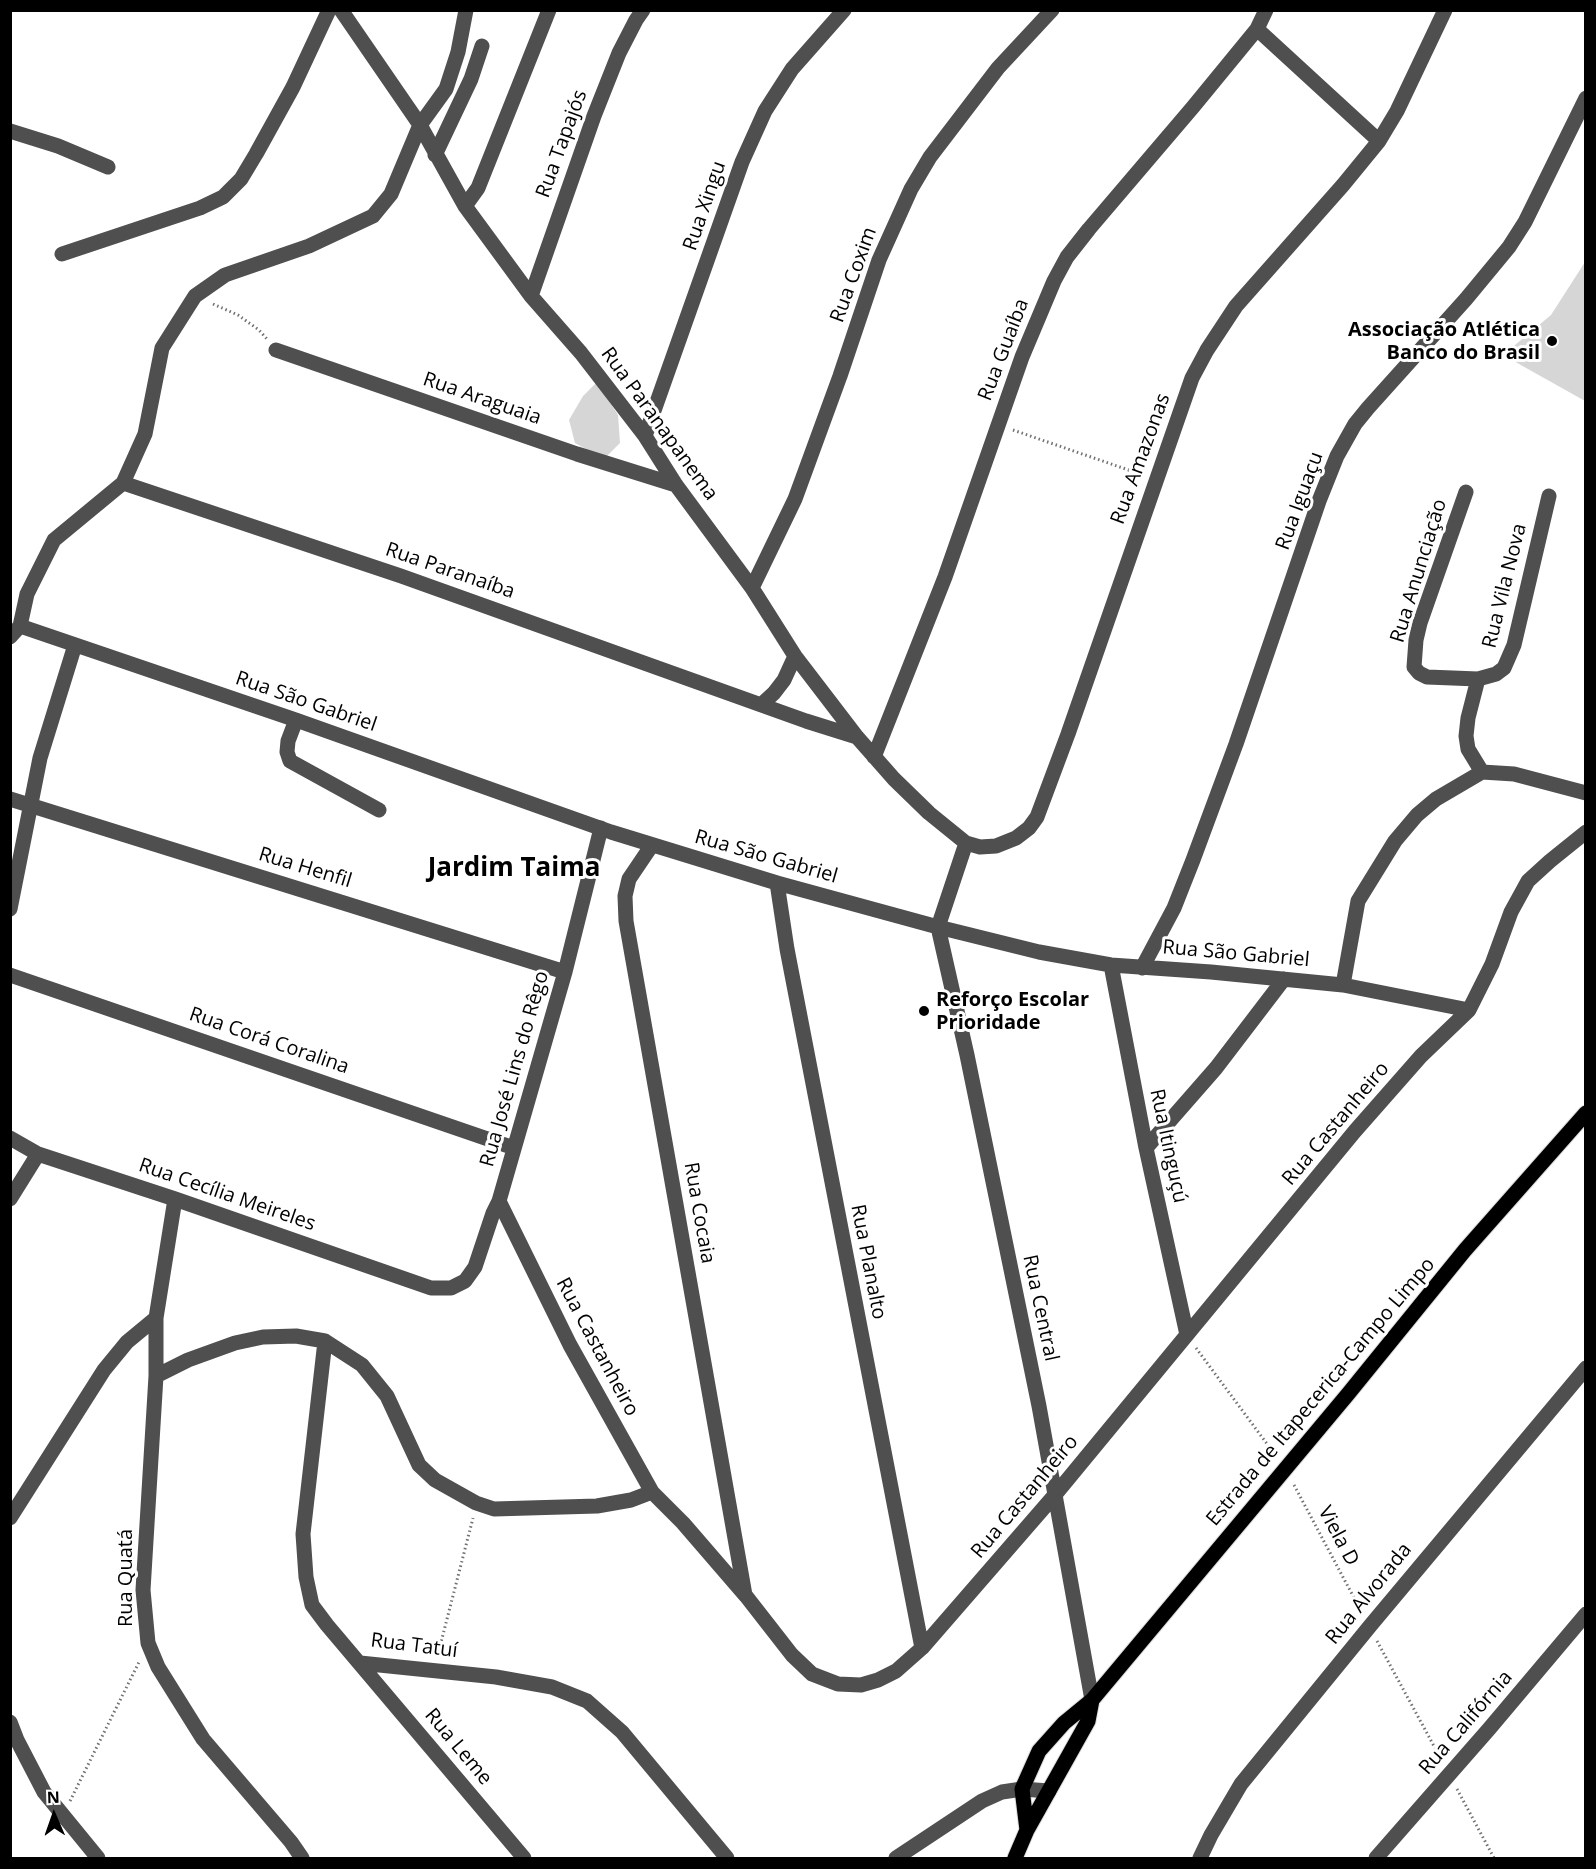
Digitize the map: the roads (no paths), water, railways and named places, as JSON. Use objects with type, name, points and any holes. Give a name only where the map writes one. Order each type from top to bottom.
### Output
[{"type":"main road","name":"Estrada de Itapecerica-Campo Limpo","points":[[1022,1789],[1039,1751],[1064,1723],[1092,1700],[1465,1250],[1586,1113]]},
{"type":"main road","name":"Estrada de Itapecerica-Campo Limpo","points":[[1015,1858],[1027,1830],[1088,1721],[1092,1700]]},
{"type":"main road","points":[[1022,1789],[1027,1830]]},
{"type":"street","points":[[62,254],[200,208],[223,197],[241,179],[256,154],[293,87],[328,10]]},
{"type":"street","name":"Rua Paranapanema","points":[[341,10],[420,125],[465,206],[531,296],[581,353],[645,436],[676,484],[752,588],[795,657],[874,757],[929,813],[966,843]]},
{"type":"street","points":[[15,632],[27,594],[54,540],[123,483],[145,434],[162,348],[195,296],[225,275],[309,246],[373,216],[391,194],[420,125],[446,89],[458,52],[466,10]]},
{"type":"street","points":[[465,206],[478,188],[549,10]]},
{"type":"street","name":"Rua Tapajós","points":[[531,296],[594,116],[619,53],[643,10]]},
{"type":"street","name":"Rua Xingu","points":[[645,436],[742,162],[765,111],[792,69],[844,10]]},
{"type":"street","name":"Rua Coxim","points":[[752,588],[795,499],[879,260],[910,189],[930,157],[998,69],[1052,10]]},
{"type":"street","name":"Rua Guaíba","points":[[874,757],[945,577],[1036,319],[1067,257],[1257,29],[1266,10]]},
{"type":"street","name":"Rua Amazonas","points":[[966,843],[980,847],[996,846],[1016,838],[1029,828],[1037,817],[1192,378],[1207,350],[1236,306],[1379,141],[1397,111],[1444,10]]},
{"type":"street","points":[[1257,29],[1379,141]]},
{"type":"street","points":[[435,155],[471,79],[482,46]]},
{"type":"street","name":"Rua Iguaçu","points":[[1142,968],[1174,908],[1193,860],[1236,744],[1319,501],[1337,456],[1355,424],[1368,408],[1509,248],[1525,222],[1586,98]]},
{"type":"street","points":[[10,130],[58,146],[108,167]]},
{"type":"street","name":"Rua Araguaia","points":[[276,350],[577,454],[676,484]]},
{"type":"street","name":"Rua Paranaíba","points":[[123,483],[401,576],[857,737]]},
{"type":"street","name":"Rua Anunciação","points":[[1466,492],[1420,623],[1413,656],[1414,667],[1427,677],[1478,679]]},
{"type":"street","name":"Rua Vila Nova","points":[[1478,679],[1496,674],[1504,668],[1509,659],[1549,496]]},
{"type":"street","name":"Rua São Gabriel","points":[[15,632],[75,645],[601,828],[777,883],[938,927],[1039,952],[1111,965],[1343,985],[1469,1010]]},
{"type":"street","points":[[10,909],[40,758],[75,645]]},
{"type":"street","points":[[761,705],[784,680],[795,657]]},
{"type":"street","points":[[1478,679],[1466,736],[1468,749],[1482,772]]},
{"type":"street","points":[[296,720],[288,741],[287,752],[290,761],[380,810]]},
{"type":"street","points":[[1343,985],[1358,901],[1395,841],[1436,799],[1482,772],[1514,774],[1586,793]]},
{"type":"street","name":"Rua Henfil","points":[[10,799],[565,972]]},
{"type":"street","name":"Rua José Lins do Rêgo","points":[[430,1288],[451,1288],[465,1281],[475,1267],[499,1201],[565,972],[601,828]]},
{"type":"street","name":"Rua Castanheiro","points":[[499,1201],[570,1345],[652,1492],[683,1523],[746,1596],[792,1655],[812,1674],[838,1684],[861,1685],[878,1680],[896,1671],[922,1648],[1054,1496],[1355,1131],[1421,1056],[1469,1010],[1492,964],[1511,912],[1528,881],[1586,832]]},
{"type":"street","points":[[938,927],[966,843]]},
{"type":"street","name":"Rua Cocaia","points":[[652,844],[629,879],[625,896],[626,921],[746,1596]]},
{"type":"street","name":"Rua Planalto","points":[[777,883],[786,949],[922,1648]]},
{"type":"street","name":"Rua Central","points":[[938,927],[967,1055],[1038,1406],[1092,1700]]},
{"type":"street","name":"Rua Itinguçú","points":[[1111,965],[1146,1148],[1187,1335]]},
{"type":"street","name":"Rua Corá Coralina","points":[[10,975],[514,1148]]},
{"type":"street","points":[[1146,1148],[1216,1068],[1284,979]]},
{"type":"street","name":"Rua Cecília Meireles","points":[[10,1138],[38,1154],[430,1288]]},
{"type":"street","points":[[10,1199],[38,1154]]},
{"type":"street","name":"Rua Quatá","points":[[175,1199],[156,1318],[156,1376],[143,1590],[148,1643],[158,1667],[202,1739],[291,1842],[302,1858]]},
{"type":"street","points":[[10,1518],[104,1370],[127,1342],[156,1318]]},
{"type":"street","points":[[156,1376],[188,1360],[234,1343],[263,1337],[296,1336],[326,1341],[362,1365],[387,1396],[419,1465],[435,1480],[476,1503],[494,1509],[597,1506],[631,1500],[652,1492]]},
{"type":"street","name":"Rua Tatuí","points":[[326,1341],[303,1534],[306,1577],[312,1605],[360,1663],[496,1677],[552,1688],[586,1701],[622,1732],[727,1858]]},
{"type":"street","name":"Rua Alvorada","points":[[1200,1858],[1211,1834],[1241,1784],[1586,1368]]},
{"type":"street","name":"Rua Califórnia","points":[[1376,1858],[1586,1614]]},
{"type":"street","name":"Rua Leme","points":[[360,1663],[524,1858]]},
{"type":"street","points":[[10,1722],[44,1792],[98,1858]]},
{"type":"street","points":[[896,1858],[982,1801],[1002,1792],[1022,1789],[1048,1791]]},
{"type":"place","name":"Associação Atlética Banco do Brasil","points":[[1552,341]]},
{"type":"place","name":"Reforço Escolar Prioridade","points":[[924,1011]]},
{"type":"district","name":"Jardim Taima","points":[[514,869]]}]
